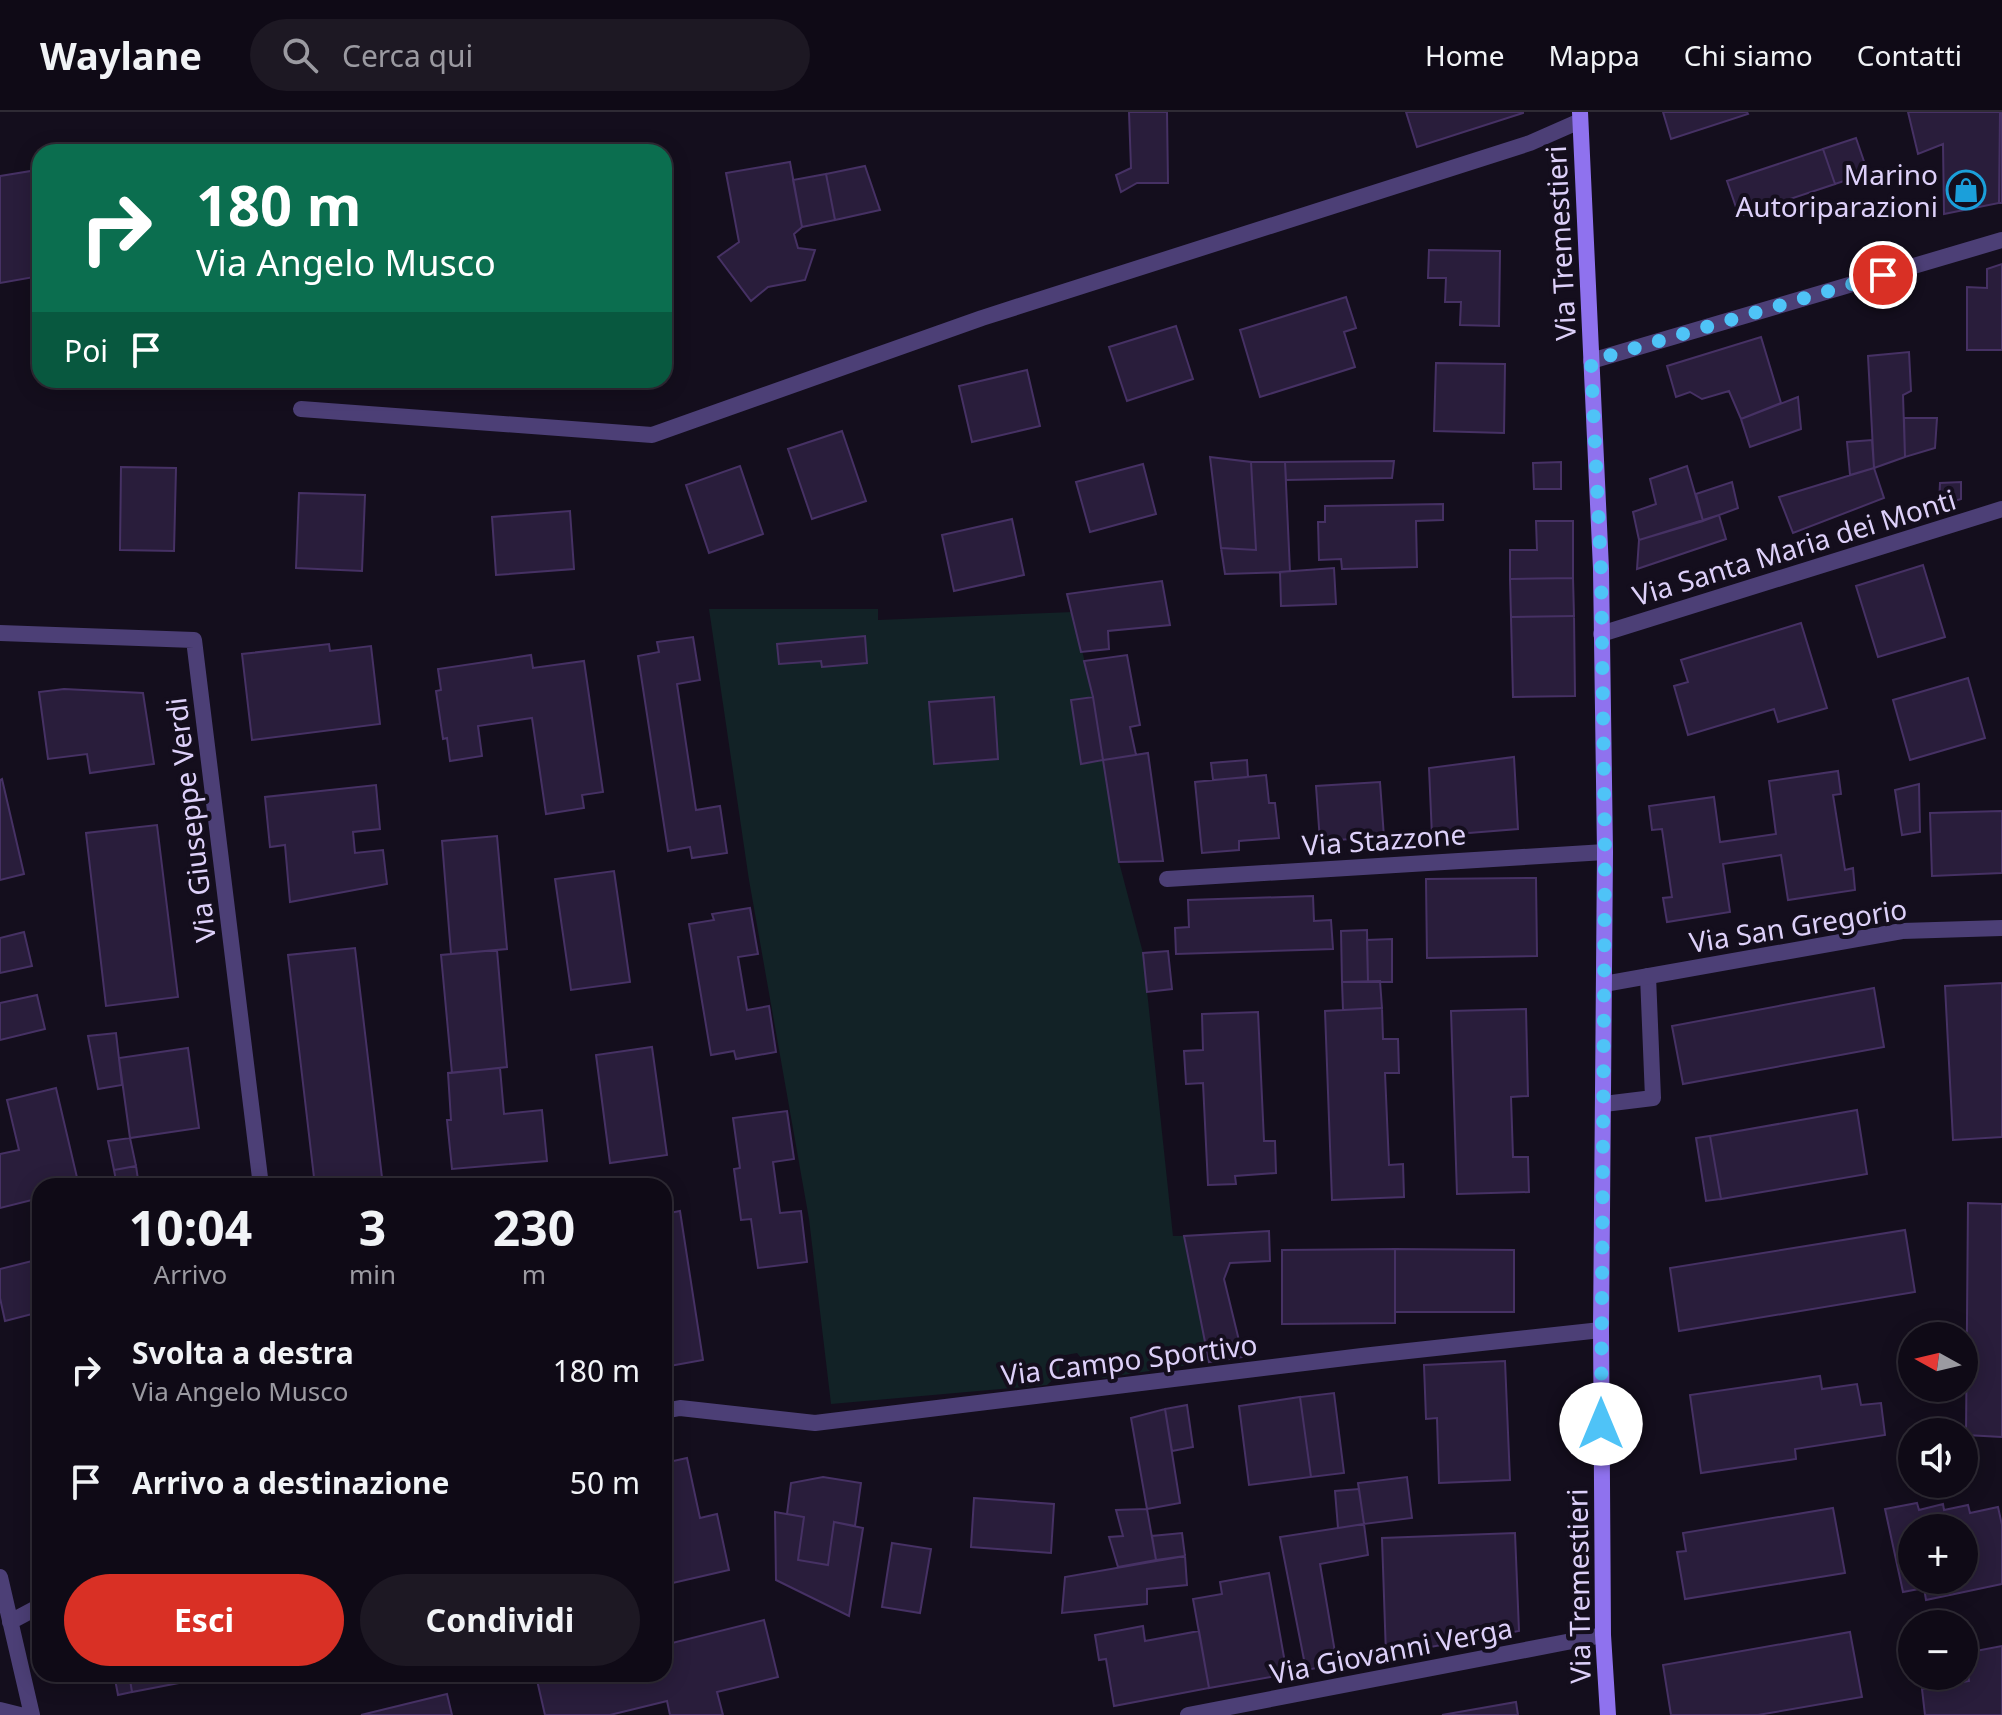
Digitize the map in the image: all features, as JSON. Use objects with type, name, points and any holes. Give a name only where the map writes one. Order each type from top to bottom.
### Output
[{"type":"main road","name":"Via Tremestieri","points":[[1580,116],[1601,569],[1605,852],[1601,1330],[1603,1635],[1608,1715]]},
{"type":"street","points":[[301,409],[652,435],[982,318],[1530,143],[1580,116]]},
{"type":"street","points":[[1591,361],[2002,240]]},
{"type":"street","name":"Via Santa Maria dei Monti","points":[[1601,634],[2002,509]]},
{"type":"street","name":"Via Giuseppe Verdi","points":[[0,633],[194,640],[260,1178]]},
{"type":"street","name":"Via Stazzone","points":[[1167,879],[1605,852]]},
{"type":"street","name":"Via San Gregorio","points":[[1604,984],[1902,931],[2002,928]]},
{"type":"street","points":[[1604,1104],[1653,1098],[1648,976]]},
{"type":"street","name":"Via Campo Sportivo","points":[[672,1410],[815,1423],[1601,1330]]},
{"type":"street","points":[[0,1577],[32,1715]]},
{"type":"street","points":[[10,1622],[32,1610]]},
{"type":"street","name":"Via Giovanni Verga","points":[[1188,1715],[1603,1635]]},
{"type":"street","points":[[0,1710],[20,1715]]},
{"type":"shaded area","points":[[709,609],[878,609],[878,620],[1073,612],[1093,697],[1119,862],[1143,953],[1173,1236],[1184,1236],[1209,1362],[1103,1378],[1092,1371],[1077,1353],[1060,1356],[1059,1374],[1047,1385],[831,1404],[809,1219],[749,880]]},
{"type":"building","points":[[1129,112],[1167,112],[1168,183],[1137,183],[1121,192],[1116,175],[1131,168]]},
{"type":"building","points":[[1406,112],[1523,112],[1523,113],[1417,147]]},
{"type":"building","points":[[1663,112],[1747,112],[1748,114],[1671,139]]},
{"type":"building","points":[[1908,112],[2000,112],[1999,203],[1944,214],[1943,144],[1918,154]]},
{"type":"building","points":[[2002,112],[2002,203],[1999,203]]},
{"type":"building","points":[[1856,138],[1868,173],[1835,184],[1823,149]]},
{"type":"building","points":[[1823,149],[1835,184],[1739,216],[1727,181]]},
{"type":"building","points":[[790,162],[802,227],[794,234],[798,248],[815,250],[805,280],[768,287],[751,301],[718,257],[739,242],[726,173]]},
{"type":"building","points":[[865,166],[880,210],[835,220],[826,174]]},
{"type":"building","points":[[31,171],[32,277],[0,283],[0,176]]},
{"type":"building","points":[[826,174],[835,220],[802,227],[793,180]]},
{"type":"building","points":[[1429,250],[1500,251],[1499,326],[1460,325],[1461,302],[1445,302],[1446,278],[1428,278]]},
{"type":"building","points":[[2002,264],[2002,350],[1967,350],[1967,287],[1987,288],[1987,269]]},
{"type":"building","points":[[1346,297],[1356,328],[1344,332],[1355,367],[1260,397],[1240,330]]},
{"type":"building","points":[[1176,326],[1193,379],[1127,401],[1109,347]]},
{"type":"building","points":[[1761,337],[1781,403],[1741,419],[1729,391],[1702,399],[1690,392],[1676,397],[1667,366]]},
{"type":"building","points":[[1909,352],[1911,391],[1903,395],[1905,457],[1874,468],[1868,356]]},
{"type":"building","points":[[1436,363],[1505,364],[1504,433],[1434,431]]},
{"type":"building","points":[[1027,370],[1040,426],[972,442],[959,386]]},
{"type":"building","points":[[1798,397],[1801,429],[1750,447],[1741,419]]},
{"type":"building","points":[[1904,418],[1937,418],[1935,448],[1905,457]]},
{"type":"building","points":[[842,431],[866,501],[812,519],[788,449]]},
{"type":"building","points":[[1872,440],[1874,468],[1850,475],[1847,442]]},
{"type":"building","points":[[1210,457],[1251,462],[1256,550],[1221,548]]},
{"type":"building","points":[[1394,461],[1392,478],[1286,480],[1285,462]]},
{"type":"building","points":[[1251,462],[1285,462],[1290,572],[1225,574],[1221,548],[1256,550]]},
{"type":"building","points":[[1561,462],[1561,489],[1534,489],[1533,463]]},
{"type":"building","points":[[1143,464],[1156,514],[1090,532],[1076,482]]},
{"type":"building","points":[[740,466],[763,534],[709,553],[686,485]]},
{"type":"building","points":[[1687,466],[1703,521],[1639,540],[1633,512],[1656,504],[1650,479]]},
{"type":"building","points":[[121,467],[176,468],[174,551],[120,550]]},
{"type":"building","points":[[1874,468],[1884,498],[1793,533],[1779,497]]},
{"type":"building","points":[[1732,482],[1738,508],[1703,521],[1696,494]]},
{"type":"building","points":[[1961,482],[1961,499],[1939,506],[1940,483]]},
{"type":"building","points":[[299,493],[365,495],[362,571],[296,568]]},
{"type":"building","points":[[1443,504],[1443,520],[1416,521],[1417,567],[1342,569],[1341,559],[1319,560],[1318,522],[1325,522],[1325,506]]},
{"type":"building","points":[[570,511],[574,569],[496,575],[492,517]]},
{"type":"building","points":[[1719,515],[1726,539],[1637,569],[1639,540]]},
{"type":"building","points":[[1012,519],[1024,575],[954,591],[942,535]]},
{"type":"building","points":[[1536,521],[1573,521],[1573,578],[1510,579],[1510,550],[1537,550]]},
{"type":"building","points":[[1923,565],[1945,637],[1878,657],[1856,586]]},
{"type":"building","points":[[1334,568],[1336,604],[1281,606],[1280,572]]},
{"type":"building","points":[[1573,578],[1574,616],[1511,617],[1510,579]]},
{"type":"building","points":[[1162,581],[1170,625],[1108,631],[1109,649],[1081,652],[1067,594]]},
{"type":"building","points":[[1574,616],[1575,696],[1513,697],[1511,617]]},
{"type":"building","points":[[1801,623],[1827,708],[1778,722],[1774,709],[1688,735],[1674,686],[1688,682],[1681,660]]},
{"type":"building","points":[[865,636],[867,663],[822,667],[821,661],[779,664],[777,644]]},
{"type":"building","points":[[693,637],[700,680],[677,684],[696,810],[720,806],[727,853],[692,858],[690,847],[668,851],[638,656],[659,652],[657,642]]},
{"type":"building","points":[[329,644],[330,651],[371,646],[380,724],[252,740],[242,654]]},
{"type":"building","points":[[531,655],[533,668],[584,661],[603,792],[582,795],[584,808],[546,814],[532,718],[478,726],[482,756],[450,761],[447,738],[443,739],[436,691],[441,690],[438,669]]},
{"type":"building","points":[[1127,655],[1140,725],[1130,727],[1136,755],[1103,760],[1084,661]]},
{"type":"building","points":[[1968,678],[1985,738],[1910,760],[1893,700]]},
{"type":"building","points":[[64,689],[143,693],[154,764],[90,773],[87,754],[48,759],[39,692]]},
{"type":"building","points":[[994,697],[998,759],[934,764],[929,702]]},
{"type":"building","points":[[1093,697],[1103,760],[1081,764],[1071,700]]},
{"type":"building","points":[[1148,753],[1163,861],[1119,862],[1103,760]]},
{"type":"building","points":[[1514,757],[1518,829],[1432,836],[1429,768]]},
{"type":"building","points":[[1247,760],[1248,777],[1213,780],[1211,763]]},
{"type":"building","points":[[1838,771],[1841,794],[1833,795],[1845,870],[1853,868],[1855,890],[1788,900],[1781,855],[1723,864],[1730,912],[1667,922],[1663,898],[1672,897],[1662,829],[1652,830],[1649,806],[1714,797],[1720,842],[1776,834],[1769,781]]},
{"type":"building","points":[[1266,775],[1269,803],[1275,803],[1279,838],[1239,841],[1239,850],[1202,853],[1195,782]]},
{"type":"building","points":[[0,780],[24,874],[0,880]]},
{"type":"building","points":[[1380,782],[1384,837],[1320,841],[1316,786]]},
{"type":"building","points":[[1919,784],[1920,832],[1902,835],[1895,790]]},
{"type":"building","points":[[376,785],[380,829],[353,832],[355,853],[383,850],[387,884],[290,902],[285,845],[270,847],[265,797]]},
{"type":"building","points":[[2002,811],[2002,873],[1932,876],[1930,813]]},
{"type":"building","points":[[157,825],[178,997],[106,1006],[86,833]]},
{"type":"building","points":[[497,836],[507,949],[451,954],[442,841]]},
{"type":"building","points":[[614,871],[630,982],[571,990],[555,879]]},
{"type":"building","points":[[1536,878],[1537,956],[1427,958],[1426,879]]},
{"type":"building","points":[[1313,896],[1314,921],[1331,920],[1333,949],[1176,954],[1175,928],[1189,927],[1188,900]]},
{"type":"building","points":[[750,908],[758,954],[738,957],[747,1010],[769,1006],[776,1052],[736,1059],[734,1051],[711,1055],[689,924],[714,920],[712,914]]},
{"type":"building","points":[[1367,930],[1368,982],[1342,982],[1341,931]]},
{"type":"building","points":[[24,932],[32,966],[0,973],[0,938]]},
{"type":"building","points":[[1392,939],[1392,982],[1368,982],[1367,940]]},
{"type":"building","points":[[355,948],[382,1178],[314,1178],[288,955]]},
{"type":"building","points":[[497,950],[507,1067],[452,1073],[441,955]]},
{"type":"building","points":[[1168,951],[1172,989],[1147,992],[1143,953]]},
{"type":"building","points":[[1380,981],[1382,1008],[1343,1010],[1342,982]]},
{"type":"building","points":[[2002,983],[2002,1137],[1953,1140],[1945,986]]},
{"type":"building","points":[[1874,988],[1884,1047],[1683,1084],[1672,1026]]},
{"type":"building","points":[[37,995],[45,1029],[0,1040],[0,1003]]},
{"type":"building","points":[[1382,1008],[1383,1039],[1398,1039],[1399,1073],[1385,1073],[1389,1165],[1403,1164],[1404,1197],[1332,1200],[1325,1011]]},
{"type":"building","points":[[1526,1009],[1528,1096],[1511,1097],[1513,1157],[1528,1157],[1529,1192],[1457,1194],[1451,1011]]},
{"type":"building","points":[[1258,1012],[1264,1141],[1275,1141],[1276,1173],[1235,1176],[1236,1184],[1208,1185],[1203,1083],[1186,1084],[1184,1051],[1203,1050],[1202,1014]]},
{"type":"building","points":[[116,1033],[122,1085],[98,1089],[88,1036]]},
{"type":"building","points":[[652,1047],[667,1155],[610,1163],[596,1055]]},
{"type":"building","points":[[188,1048],[199,1128],[130,1138],[119,1058]]},
{"type":"building","points":[[500,1068],[504,1114],[542,1110],[547,1161],[452,1169],[447,1120],[451,1120],[448,1073]]},
{"type":"building","points":[[56,1088],[77,1178],[32,1178],[32,1200],[0,1208],[0,1154],[19,1150],[7,1100]]},
{"type":"building","points":[[1857,1110],[1867,1174],[1721,1199],[1710,1136]]},
{"type":"building","points":[[787,1111],[794,1159],[773,1162],[780,1213],[801,1211],[807,1262],[758,1268],[751,1219],[741,1220],[734,1169],[740,1168],[733,1118]]},
{"type":"building","points":[[1710,1136],[1721,1199],[1706,1201],[1696,1138]]},
{"type":"building","points":[[130,1138],[136,1166],[114,1170],[108,1141]]},
{"type":"building","points":[[136,1166],[138,1178],[116,1178],[114,1170]]},
{"type":"building","points":[[1968,1203],[2002,1204],[2002,1437],[1978,1436],[1978,1418],[1966,1418],[1966,1402],[1978,1402],[1978,1322],[1967,1322]]},
{"type":"building","points":[[680,1211],[703,1360],[672,1366],[672,1212]]},
{"type":"building","points":[[1905,1230],[1915,1292],[1679,1331],[1670,1268]]},
{"type":"building","points":[[1269,1231],[1270,1261],[1230,1263],[1224,1279],[1243,1357],[1209,1362],[1184,1236]]},
{"type":"building","points":[[1395,1249],[1514,1250],[1514,1312],[1395,1312]]},
{"type":"building","points":[[1395,1249],[1395,1323],[1282,1324],[1282,1250]]},
{"type":"building","points":[[32,1261],[32,1314],[5,1321],[0,1298],[0,1269]]},
{"type":"building","points":[[1505,1361],[1510,1480],[1439,1483],[1437,1418],[1426,1419],[1424,1365]]},
{"type":"building","points":[[1820,1376],[1822,1389],[1857,1384],[1861,1405],[1881,1403],[1885,1435],[1795,1449],[1796,1459],[1701,1473],[1690,1395]]},
{"type":"building","points":[[1334,1393],[1344,1473],[1311,1477],[1300,1397]]},
{"type":"building","points":[[1300,1397],[1311,1477],[1249,1485],[1239,1406]]},
{"type":"building","points":[[1187,1405],[1193,1447],[1172,1451],[1165,1409]]},
{"type":"building","points":[[1165,1409],[1180,1503],[1147,1509],[1131,1418]]},
{"type":"building","points":[[687,1458],[700,1518],[717,1514],[729,1570],[672,1583],[672,1461]]},
{"type":"building","points":[[823,1477],[861,1483],[855,1526],[834,1522],[828,1565],[798,1560],[804,1517],[787,1514],[791,1483]]},
{"type":"building","points":[[1407,1477],[1412,1518],[1364,1524],[1358,1483]]},
{"type":"building","points":[[1359,1489],[1364,1524],[1338,1528],[1335,1491]]},
{"type":"building","points":[[974,1498],[1054,1504],[1051,1553],[971,1547]]},
{"type":"building","points":[[1917,1503],[1919,1510],[1943,1504],[1944,1510],[1968,1505],[1970,1513],[1998,1507],[2002,1525],[2002,1584],[1978,1589],[1978,1514],[1898,1514],[1898,1569],[1885,1509]]},
{"type":"building","points":[[1833,1508],[1845,1573],[1685,1599],[1677,1552],[1686,1551],[1683,1533]]},
{"type":"building","points":[[1147,1509],[1156,1560],[1118,1567],[1109,1537],[1123,1536],[1116,1510]]},
{"type":"building","points":[[775,1512],[804,1517],[798,1560],[828,1565],[834,1522],[863,1528],[849,1616],[776,1580]]},
{"type":"building","points":[[1364,1524],[1368,1555],[1320,1564],[1337,1664],[1306,1670],[1280,1537]]},
{"type":"building","points":[[1182,1533],[1185,1556],[1156,1560],[1152,1536]]},
{"type":"building","points":[[1515,1533],[1519,1631],[1386,1655],[1382,1538]]},
{"type":"building","points":[[892,1543],[931,1549],[920,1613],[882,1607]]},
{"type":"building","points":[[1185,1556],[1187,1585],[1147,1589],[1147,1604],[1062,1613],[1065,1577]]},
{"type":"building","points":[[1269,1573],[1287,1674],[1209,1688],[1193,1599],[1222,1594],[1220,1582]]},
{"type":"building","points":[[1925,1594],[1954,1594],[1926,1600]]},
{"type":"building","points":[[764,1620],[778,1677],[717,1692],[723,1715],[670,1715],[667,1701],[610,1715],[545,1715],[537,1682],[672,1682],[672,1643]]},
{"type":"building","points":[[1143,1626],[1145,1641],[1199,1631],[1209,1688],[1114,1706],[1106,1659],[1099,1660],[1095,1635]]},
{"type":"building","points":[[1850,1632],[1862,1697],[1758,1715],[1671,1715],[1663,1665]]},
{"type":"building","points":[[2002,1646],[2002,1715],[1925,1715],[1922,1690],[1978,1690],[1978,1651]]},
{"type":"building","points":[[116,1682],[130,1682],[132,1692],[118,1695]]},
{"type":"building","points":[[130,1682],[184,1682],[132,1692]]},
{"type":"building","points":[[447,1694],[452,1715],[361,1715]]},
{"type":"building","points":[[1516,1702],[1518,1715],[1442,1715]]},
{"type":"place","name":"Marino Autoriparazioni","points":[[1966,190]]},
{"type":"route","points":[[1601,1424],[1605,852],[1601,569],[1591,361],[1883,275]]}]
